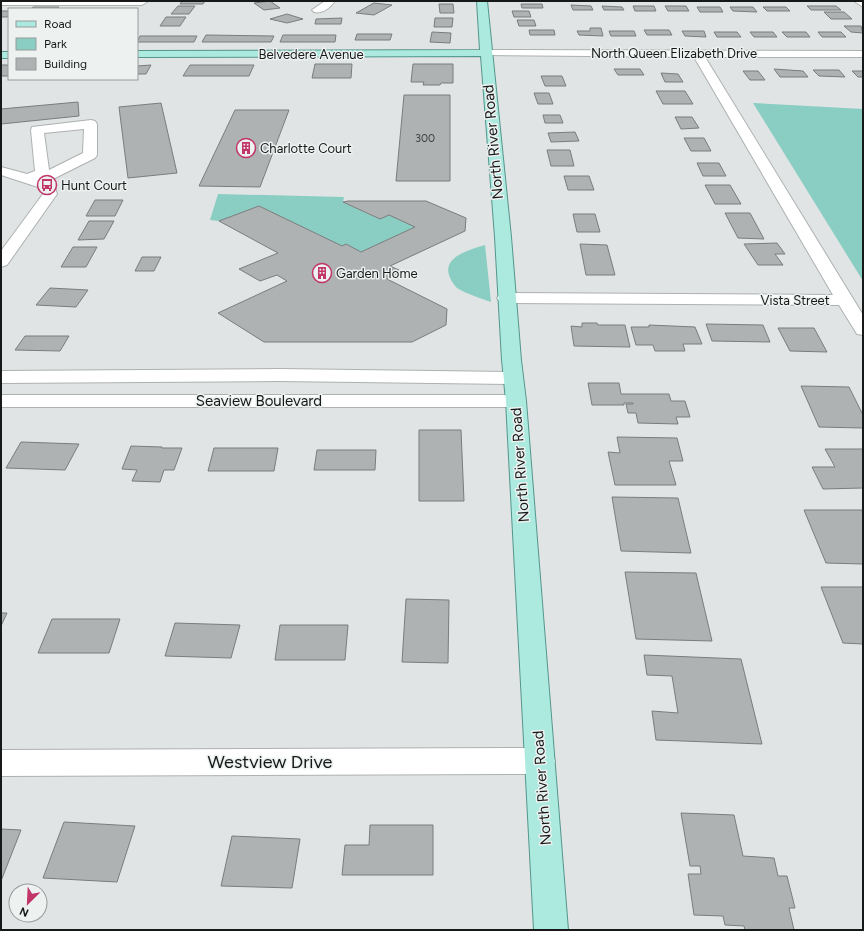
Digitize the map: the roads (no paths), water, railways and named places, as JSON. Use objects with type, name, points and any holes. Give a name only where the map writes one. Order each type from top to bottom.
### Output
[{"type":"main road","name":"North River Road","points":[[482,1],[485,53],[503,238],[551,930]]},
{"type":"main road","name":"Belvedere Avenue","points":[[138,54],[485,53]]},
{"type":"street","points":[[316,10],[327,5],[330,1]]},
{"type":"street","points":[[859,1],[863,4]]},
{"type":"street","points":[[1,2],[140,4]]},
{"type":"street","name":"North Queen Elizabeth Drive","points":[[485,53],[863,54]]},
{"type":"street","name":"Vista Street","points":[[697,53],[845,300]]},
{"type":"street","points":[[91,124],[90,155],[33,180],[42,173],[36,130],[91,124]]},
{"type":"street","points":[[1,171],[47,185],[50,194],[7,244],[1,262]]},
{"type":"street","name":"Vista Street","points":[[506,298],[845,300]]},
{"type":"street","points":[[845,300],[863,330]]},
{"type":"street","name":"Seaview Boulevard","points":[[1,377],[279,375],[514,390]]},
{"type":"street","name":"Seaview Boulevard","points":[[1,401],[514,390]]},
{"type":"street","name":"Westview Drive","points":[[1,763],[540,761]]},
{"type":"place","name":"Charlotte Court","points":[[246,148]]},
{"type":"place","name":"Hunt Court","points":[[47,185]]},
{"type":"place","name":"Garden Home","points":[[322,273]]}]
